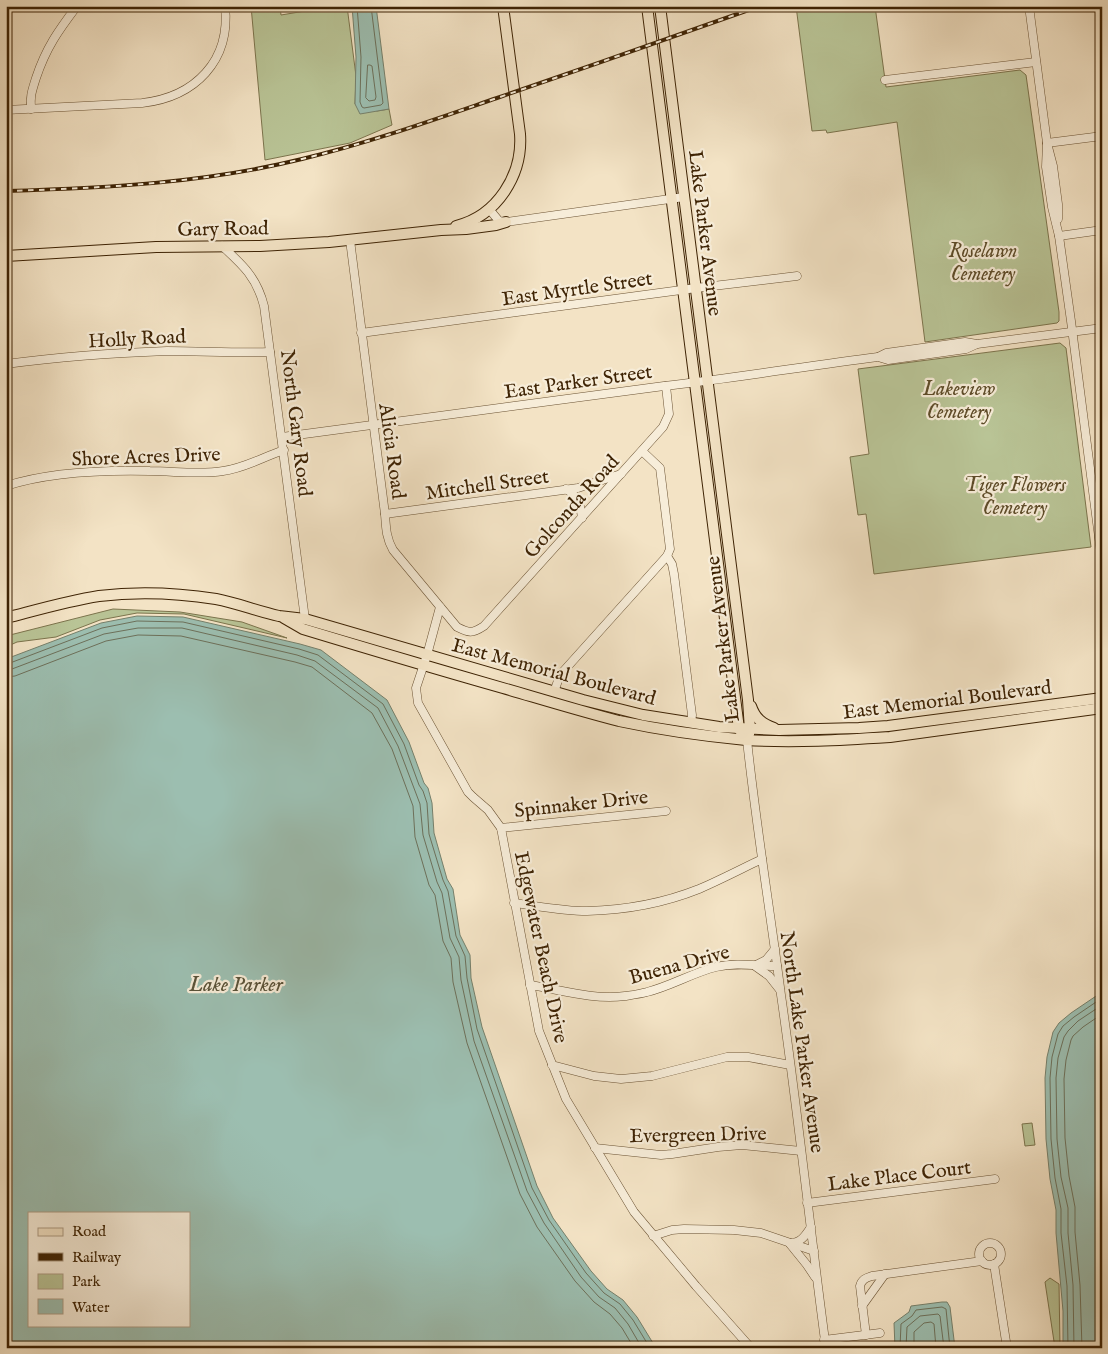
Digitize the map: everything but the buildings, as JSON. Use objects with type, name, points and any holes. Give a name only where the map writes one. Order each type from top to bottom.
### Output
[{"type":"main road","points":[[441,230],[466,224],[489,209],[500,198],[513,178],[516,168],[520,147],[520,134],[503,6]]},
{"type":"main road","name":"Lake Parker Avenue","points":[[647,6],[739,729],[749,735]]},
{"type":"main road","name":"Lake Parker Avenue","points":[[660,6],[748,700],[749,735]]},
{"type":"main road","points":[[441,230],[496,226],[506,222]]},
{"type":"main road","name":"Gary Road","points":[[6,256],[119,249],[260,246],[350,240],[441,230]]},
{"type":"main road","name":"East Memorial Boulevard","points":[[6,618],[75,600],[100,596],[147,593],[216,599],[282,618],[303,629],[622,710],[691,723],[739,729]]},
{"type":"main road","name":"East Memorial Boulevard","points":[[282,618],[305,619],[581,711],[681,732],[833,741],[890,737],[1102,708]]},
{"type":"main road","name":"East Memorial Boulevard","points":[[749,735],[779,730],[888,726],[1102,698]]},
{"type":"main road","points":[[748,700],[757,718],[766,725],[779,730]]},
{"type":"main road","points":[[942,730],[961,721],[966,715]]},
{"type":"street","points":[[31,109],[30,97],[50,42],[77,6]]},
{"type":"street","points":[[6,110],[155,102],[181,93],[203,76],[212,66],[223,40],[226,27],[225,6]]},
{"type":"street","points":[[1029,6],[1047,143],[1046,167],[1052,207],[1059,236],[1102,561]]},
{"type":"street","points":[[885,80],[1036,62]]},
{"type":"street","points":[[1047,143],[1102,136]]},
{"type":"street","points":[[489,209],[499,221],[506,222],[684,197]]},
{"type":"street","points":[[1059,236],[1102,230]]},
{"type":"street","name":"Alicia Road","points":[[350,240],[386,534],[393,550],[440,608],[457,627],[471,632]]},
{"type":"street","name":"North Gary Road","points":[[222,246],[242,264],[256,283],[264,306],[305,619]]},
{"type":"street","name":"East Myrtle Street","points":[[361,333],[684,289],[797,276]]},
{"type":"street","name":"East Parker Street","points":[[282,437],[878,357],[888,360],[956,351],[977,344],[1102,328]]},
{"type":"street","name":"Holly Road","points":[[6,364],[126,353],[270,352]]},
{"type":"street","name":"Golconda Road","points":[[471,632],[484,626],[663,428],[669,414],[666,386]]},
{"type":"street","name":"Shore Acres Drive","points":[[6,486],[38,478],[103,471],[203,473],[225,471],[249,465],[284,450]]},
{"type":"street","points":[[554,692],[560,675],[666,556],[670,549],[661,472],[657,465],[642,451]]},
{"type":"street","name":"Mitchell Street","points":[[385,514],[578,488],[621,474]]},
{"type":"street","points":[[566,489],[578,500],[582,518]]},
{"type":"street","points":[[666,556],[672,564],[674,574],[692,715],[691,723]]},
{"type":"street","name":"Edgewater Beach Drive","points":[[440,608],[416,688],[418,703],[468,792],[488,810],[500,828],[539,1030],[552,1065],[566,1098],[634,1212],[751,1348]]},
{"type":"street","name":"North Lake Parker Avenue","points":[[749,735],[762,859],[802,1152],[825,1344]]},
{"type":"street","name":"Spinnaker Drive","points":[[500,828],[666,811]]},
{"type":"street","points":[[514,903],[586,911],[654,903],[700,888],[762,859]]},
{"type":"street","points":[[775,949],[770,957],[755,966],[769,976],[781,992]]},
{"type":"street","name":"Buena Drive","points":[[530,985],[582,996],[624,996],[647,992],[716,967],[738,964],[777,966]]},
{"type":"street","points":[[552,1065],[594,1076],[621,1079],[652,1076],[728,1057],[748,1057],[790,1065]]},
{"type":"street","name":"Evergreen Drive","points":[[595,1148],[661,1155],[742,1145],[802,1152]]},
{"type":"street","name":"Lake Place Court","points":[[807,1203],[996,1179]]},
{"type":"street","points":[[789,1243],[801,1240],[810,1227]]},
{"type":"street","points":[[653,1236],[672,1230],[684,1229],[734,1230],[761,1233],[814,1251]]},
{"type":"street","points":[[789,1243],[817,1281]]},
{"type":"street","points":[[866,1335],[860,1286],[862,1281],[872,1276],[982,1261],[994,1264],[999,1259],[998,1247],[992,1243],[985,1244],[980,1249],[979,1255],[982,1261]]},
{"type":"street","points":[[994,1264],[1006,1348]]},
{"type":"street","points":[[862,1306],[885,1274]]},
{"type":"street","points":[[825,1344],[880,1333]]},
{"type":"green space","points":[[251,6],[280,6],[281,15],[311,10],[311,6],[347,6],[356,76],[355,104],[377,111],[389,109],[392,125],[350,143],[265,160]]},
{"type":"green space","name":"Roselawn Cemetery","points":[[796,6],[875,6],[886,87],[1020,70],[1026,75],[1059,312],[1059,321],[1057,323],[925,342],[897,122],[827,133],[826,130],[812,131]]},
{"type":"green space","points":[[1060,343],[1066,348],[1091,547],[874,574],[866,514],[858,515],[850,457],[869,454],[858,369]]},
{"type":"green space","points":[[113,609],[180,612],[242,622],[287,638],[184,614],[137,613],[100,620],[56,637],[17,642],[6,647],[6,636]]},
{"type":"green space","points":[[1032,1123],[1035,1145],[1025,1146],[1022,1124]]},
{"type":"green space","points":[[1050,1278],[1059,1284],[1060,1348],[1055,1348],[1045,1282]]},
{"type":"water","points":[[352,6],[376,6],[389,109],[360,114],[355,104],[356,57]]},
{"type":"water","name":"Lake Parker","points":[[137,616],[183,617],[321,650],[387,700],[409,742],[424,783],[428,788],[432,803],[434,833],[447,879],[453,889],[460,935],[470,955],[471,978],[482,1027],[537,1186],[553,1218],[591,1271],[607,1289],[623,1300],[637,1317],[656,1348],[6,1348],[6,659],[101,623]]},
{"type":"water","points":[[1102,992],[1102,1348],[1063,1348],[1063,1311],[1056,1233],[1056,1210],[1050,1179],[1046,1139],[1045,1078],[1047,1057],[1053,1032],[1059,1023]]},
{"type":"water","points":[[947,1302],[950,1307],[955,1348],[895,1348],[894,1323],[909,1312],[911,1306]]},
{"type":"railway","points":[[6,191],[155,183],[229,174],[302,159],[352,146],[425,123],[760,6]]},
{"type":"park label","name":"Lakeview Cemetery","points":[[959,400]]},
{"type":"park label","name":"Tiger Flowers Cemetery","points":[[1015,496]]}]
